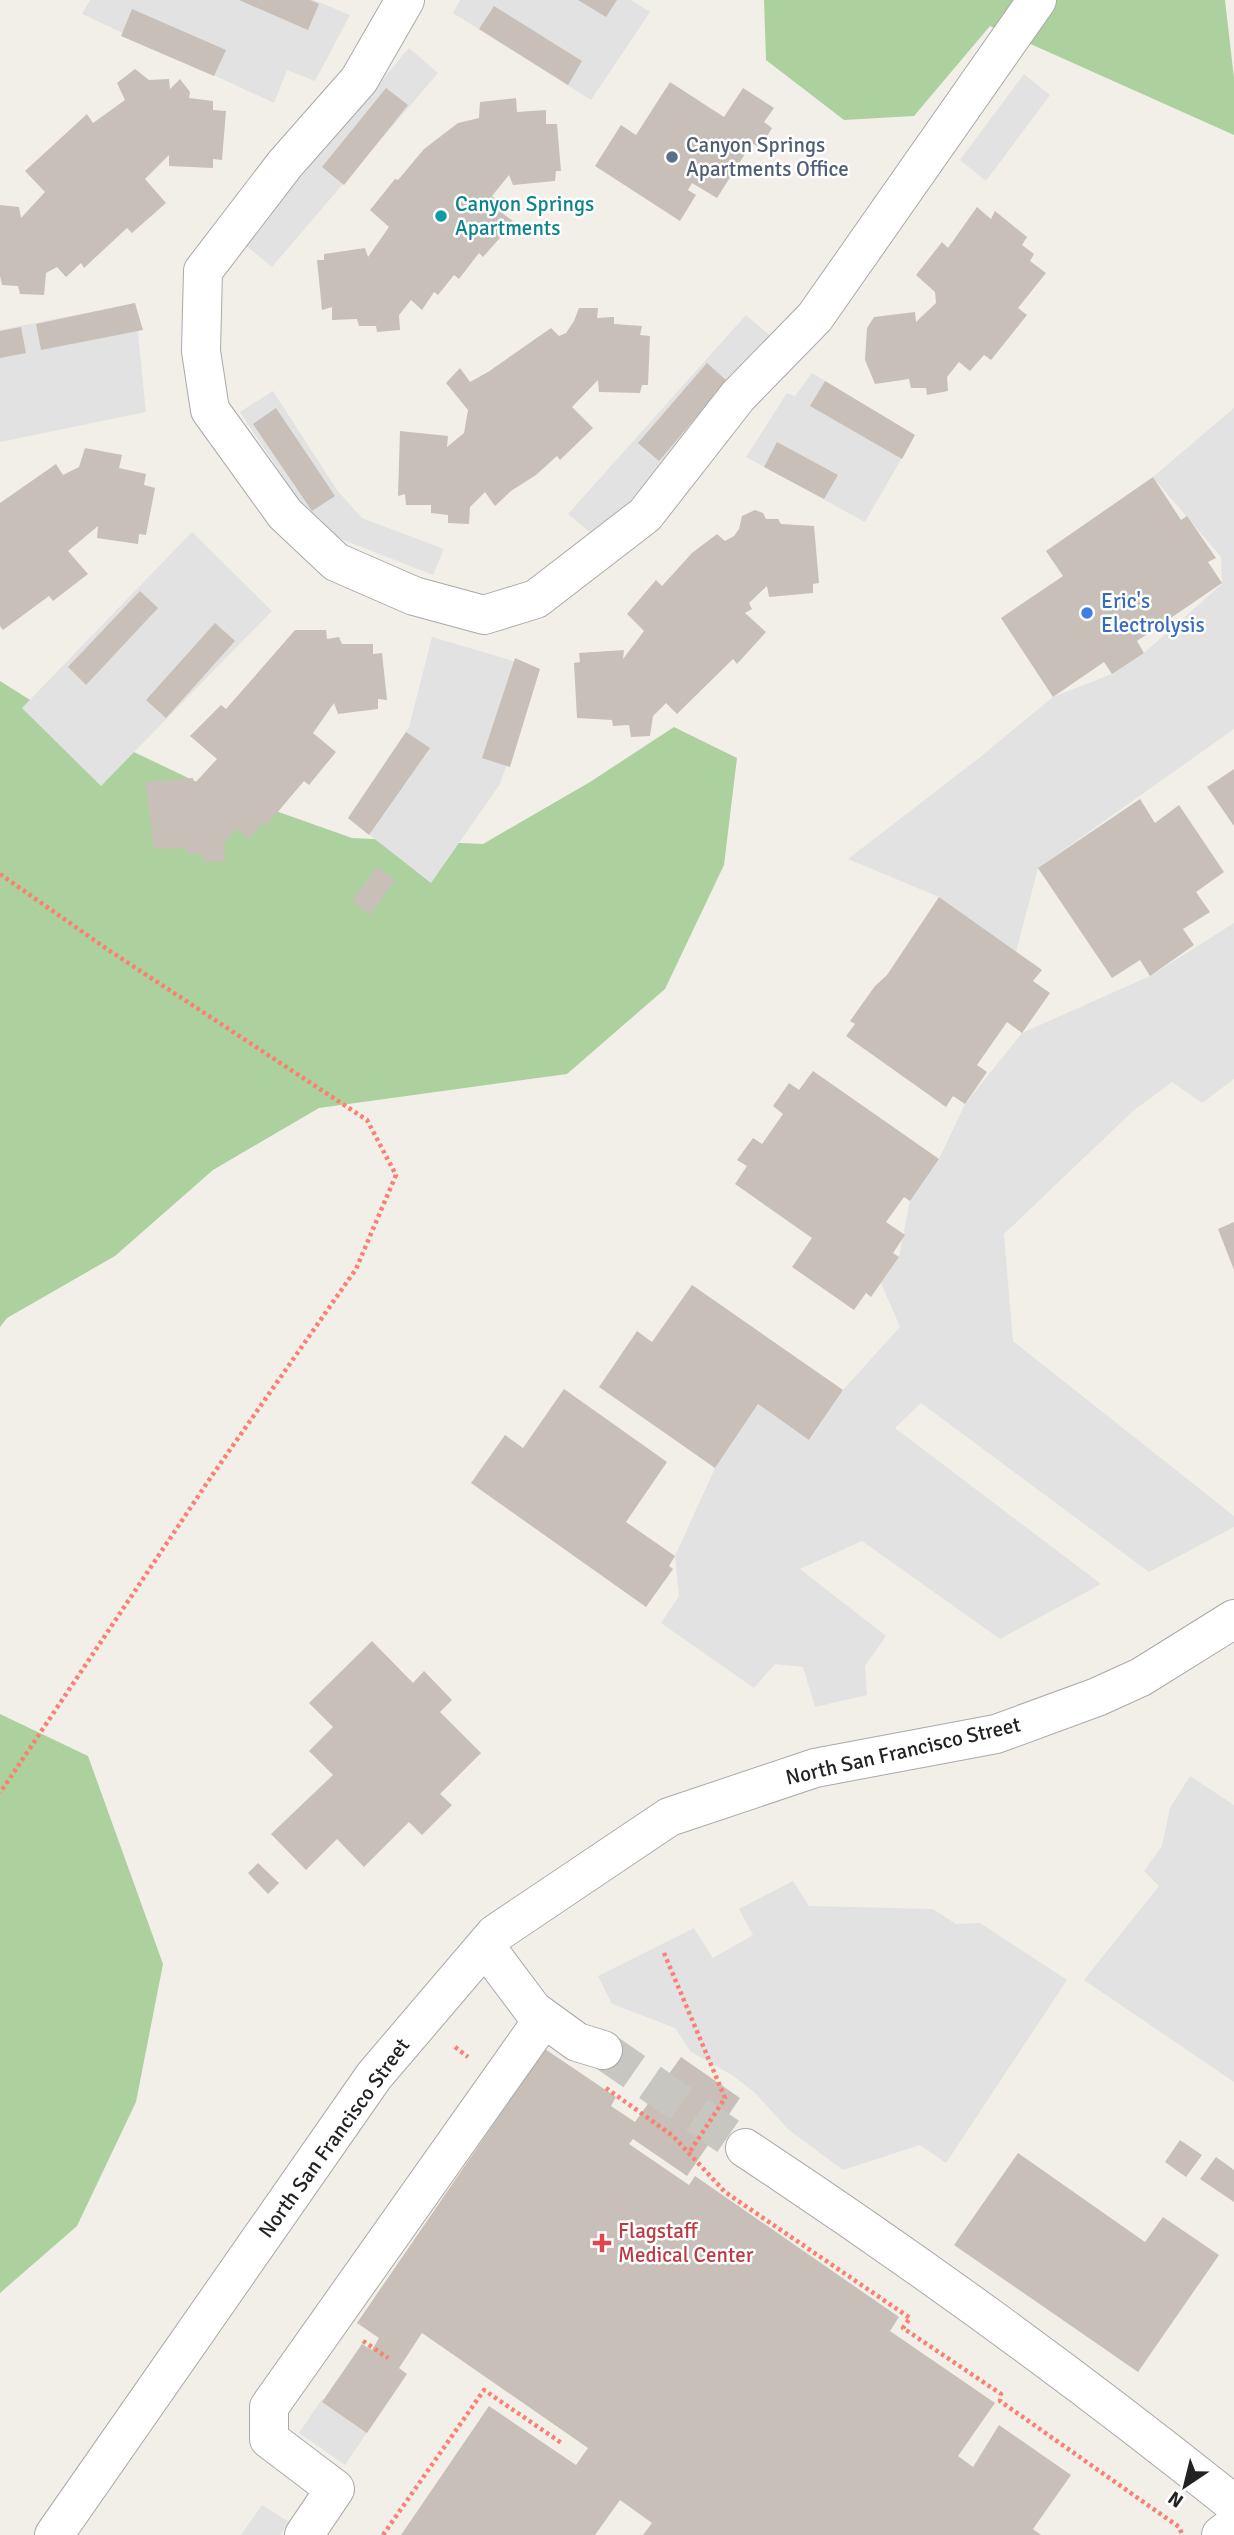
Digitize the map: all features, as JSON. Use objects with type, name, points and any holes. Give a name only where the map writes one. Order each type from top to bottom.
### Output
[{"type":"street","points":[[405,0],[359,80],[285,164],[203,271],[201,351],[209,410],[285,514],[336,562],[414,596],[484,615],[536,599],[645,515],[738,396],[815,317],[1037,0]]},
{"type":"street","name":"North San Francisco Street","points":[[54,2535],[374,2076],[495,1934],[668,1816],[815,1768],[996,1734],[1097,1697],[1141,1677],[1234,1619]]},
{"type":"street","points":[[485,1946],[533,2010],[576,2042],[600,2066]]},
{"type":"street","points":[[304,2535],[335,2489],[269,2439],[269,2407],[544,2018]]},
{"type":"street","points":[[746,2148],[837,2208],[1002,2327],[1234,2504]]},
{"type":"street","points":[[1222,2535],[1234,2525]]},
{"type":"path","points":[[0,874],[107,949],[368,1120],[396,1175],[356,1269],[211,1476],[0,1793]]},
{"type":"path","points":[[664,1953],[725,2098],[689,2153]]},
{"type":"path","points":[[600,2066],[673,2136],[724,2192],[910,2318],[903,2328],[1001,2394],[1000,2401],[1179,2527],[1183,2535]]},
{"type":"path","points":[[356,2336],[388,2358]]},
{"type":"path","points":[[383,2535],[484,2390],[563,2444]]},
{"type":"green space","points":[[764,0],[1225,0],[1234,78],[1234,135],[990,26],[914,116],[844,120],[766,60]]},
{"type":"green space","points":[[0,681],[46,710],[203,785],[352,838],[483,844],[590,782],[674,727],[737,758],[724,865],[665,989],[567,1074],[319,1108],[213,1170],[115,1256],[7,1318],[0,1327]]},
{"type":"green space","points":[[0,1714],[88,1756],[163,1964],[136,2102],[77,2226],[0,2293]]},
{"type":"shaded area","points":[[90,0],[314,0],[350,15],[315,81],[287,70],[274,103],[82,14]]},
{"type":"shaded area","points":[[460,0],[631,0],[650,12],[591,100],[453,13]]},
{"type":"shaded area","points":[[409,48],[438,73],[272,267],[244,244]]},
{"type":"shaded area","points":[[1024,74],[1050,95],[986,181],[960,160]]},
{"type":"shaded area","points":[[135,303],[146,412],[0,442],[0,330]]},
{"type":"shaded area","points":[[746,315],[774,339],[597,538],[568,514]]},
{"type":"shaded area","points":[[812,373],[915,435],[865,522],[746,457],[787,393],[795,396]]},
{"type":"shaded area","points":[[273,391],[337,490],[362,518],[444,549],[433,575],[331,535],[309,516],[240,412]]},
{"type":"shaded area","points":[[1234,408],[1234,729],[1038,868],[1016,952],[939,897],[848,859],[1053,697],[1112,674],[1144,653],[1222,584],[1221,557],[1153,477]]},
{"type":"shaded area","points":[[192,532],[272,611],[101,786],[22,708]]},
{"type":"shaded area","points":[[432,637],[540,669],[500,784],[431,883],[348,818],[409,727]]},
{"type":"shaded area","points":[[1234,923],[1234,1079],[1202,1103],[1172,1082],[1133,1111],[1004,1234],[1013,1341],[1234,1516],[1234,1527],[1149,1572],[921,1403],[895,1428],[1101,1584],[1000,1639],[862,1541],[800,1569],[886,1636],[865,1666],[867,1695],[815,1707],[803,1667],[775,1664],[754,1688],[661,1623],[679,1596],[675,1556],[715,1468],[758,1404],[810,1440],[843,1390],[900,1327],[881,1283],[899,1257],[910,1201],[939,1159],[965,1104],[1022,1033],[1150,976]]},
{"type":"shaded area","points":[[1190,1776],[1234,1805],[1234,2082],[1084,1980],[1159,1886],[1144,1871],[1162,1846],[1170,1808]]},
{"type":"shaded area","points":[[793,1881],[809,1906],[933,1909],[956,1924],[980,1923],[1067,1980],[946,2163],[920,2145],[843,2170],[789,2130],[754,2092],[732,2075],[691,2052],[675,2028],[612,2004],[598,1976],[694,1928],[713,1958],[753,1935],[739,1909]]},
{"type":"shaded area","points":[[322,2399],[368,2431],[345,2465],[299,2433]]},
{"type":"shaded area","points":[[262,2505],[289,2522],[280,2535],[241,2535]]},
{"type":"building","points":[[239,0],[310,0],[319,4],[308,30]]},
{"type":"building","points":[[578,0],[617,0],[606,17]]},
{"type":"building","points":[[494,6],[582,61],[568,85],[479,29]]},
{"type":"building","points":[[132,9],[226,50],[214,76],[121,36]]},
{"type":"building","points":[[135,69],[149,80],[169,79],[170,89],[180,79],[190,92],[189,98],[213,101],[213,110],[226,111],[222,160],[213,159],[213,168],[169,166],[169,155],[145,179],[166,203],[132,233],[127,228],[84,268],[81,263],[66,277],[57,267],[46,273],[44,295],[20,294],[18,286],[2,285],[0,205],[19,207],[21,218],[45,192],[25,171],[87,114],[93,123],[125,100],[117,83]]},
{"type":"building","name":"Canyon Springs Apartments Office","points":[[670,82],[724,117],[743,88],[774,108],[764,122],[772,128],[760,148],[752,143],[717,198],[692,183],[688,190],[696,195],[680,221],[595,166],[621,125],[636,135]]},
{"type":"building","points":[[386,88],[408,105],[344,185],[322,167]]},
{"type":"building","name":"Canyon Springs Apartments","points":[[516,98],[517,112],[546,110],[546,124],[557,124],[561,171],[556,171],[555,181],[513,185],[509,175],[492,196],[496,200],[492,205],[514,222],[483,257],[479,253],[459,279],[454,275],[438,295],[434,292],[422,310],[411,300],[399,315],[400,330],[377,332],[376,326],[359,326],[357,319],[332,320],[332,307],[322,310],[317,260],[324,260],[324,254],[365,248],[368,257],[389,227],[370,210],[395,179],[398,180],[424,149],[458,123],[479,118],[480,102]]},
{"type":"building","points":[[977,207],[991,219],[995,211],[1027,237],[1022,245],[1034,254],[1030,261],[1046,273],[1018,308],[1027,315],[991,360],[984,355],[970,371],[959,362],[947,377],[948,391],[927,395],[926,388],[911,388],[909,379],[875,384],[865,360],[867,328],[874,317],[915,312],[916,322],[936,303],[935,292],[916,275],[942,242],[948,248]]},
{"type":"building","points":[[135,303],[143,330],[41,350],[36,324]]},
{"type":"building","points":[[579,308],[598,308],[597,318],[614,317],[614,324],[642,326],[640,335],[650,336],[648,385],[642,385],[640,393],[599,392],[598,380],[572,407],[593,428],[560,460],[557,456],[495,506],[485,492],[470,507],[469,524],[448,523],[448,515],[431,513],[431,505],[406,505],[405,494],[398,496],[400,431],[448,436],[447,447],[464,433],[468,410],[446,383],[460,368],[470,382],[551,328],[559,336],[566,333]]},
{"type":"building","points":[[21,327],[26,353],[0,358],[0,331]]},
{"type":"building","points":[[707,363],[727,381],[659,461],[638,443]]},
{"type":"building","points":[[825,381],[915,435],[902,459],[810,406]]},
{"type":"building","points":[[276,408],[335,496],[312,511],[253,424]]},
{"type":"building","points":[[777,442],[838,475],[824,499],[764,467]]},
{"type":"building","points":[[85,448],[122,455],[119,468],[146,474],[144,485],[155,488],[146,535],[139,534],[138,544],[97,538],[98,526],[68,551],[88,574],[53,601],[49,596],[3,630],[0,626],[0,503],[56,464],[63,475],[79,467]]},
{"type":"building","points":[[1153,477],[1181,520],[1187,516],[1216,558],[1208,562],[1222,583],[1137,641],[1144,653],[1112,674],[1104,662],[1053,697],[1001,618],[1063,576],[1046,551]]},
{"type":"building","points":[[755,510],[763,513],[766,519],[778,519],[781,524],[814,526],[819,583],[813,584],[813,593],[769,597],[767,586],[749,603],[752,609],[745,613],[766,632],[737,664],[733,659],[677,714],[666,703],[653,716],[650,736],[631,737],[629,725],[613,726],[612,720],[577,718],[574,663],[580,662],[579,653],[624,650],[623,659],[644,631],[627,614],[656,580],[662,586],[692,553],[717,534],[725,541],[734,536],[742,516]]},
{"type":"building","points":[[140,591],[158,608],[86,685],[68,667]]},
{"type":"building","points":[[215,623],[235,641],[166,718],[146,700]]},
{"type":"building","points":[[295,630],[326,630],[327,639],[339,637],[342,644],[373,644],[373,654],[382,653],[387,700],[378,699],[378,709],[338,714],[334,703],[313,733],[336,752],[309,785],[304,781],[266,826],[262,823],[249,839],[236,829],[224,843],[225,861],[204,862],[203,854],[188,854],[186,848],[154,849],[145,782],[193,778],[194,784],[217,759],[190,736],[221,705],[226,709]]},
{"type":"building","points":[[515,658],[540,669],[510,767],[482,758]]},
{"type":"building","points":[[406,732],[430,748],[369,835],[348,818]]},
{"type":"building","points":[[1234,769],[1234,826],[1207,787]]},
{"type":"building","points":[[1140,799],[1155,823],[1179,805],[1224,872],[1196,892],[1210,912],[1183,929],[1194,945],[1150,976],[1140,960],[1112,978],[1038,868]]},
{"type":"building","points":[[377,867],[395,880],[370,915],[352,901]]},
{"type":"building","points":[[939,897],[1042,970],[1033,981],[1050,993],[1022,1033],[1007,1022],[977,1065],[987,1072],[965,1104],[953,1096],[946,1107],[846,1036],[855,1024],[850,1021],[875,986],[887,975]]},
{"type":"building","points":[[813,1071],[939,1159],[910,1201],[904,1197],[886,1222],[905,1235],[893,1253],[899,1257],[871,1297],[866,1293],[854,1310],[792,1267],[812,1238],[735,1184],[747,1166],[737,1160],[753,1138],[762,1144],[783,1114],[773,1106],[789,1083],[799,1090]]},
{"type":"building","points":[[1234,1222],[1234,1270],[1218,1229]]},
{"type":"building","points":[[692,1285],[843,1390],[809,1440],[758,1404],[715,1468],[599,1387],[637,1331],[652,1342]]},
{"type":"building","points":[[564,1389],[667,1462],[626,1522],[675,1556],[669,1566],[673,1569],[646,1607],[471,1483],[505,1435],[523,1448]]},
{"type":"building","points":[[372,1641],[413,1683],[424,1671],[452,1700],[440,1712],[481,1753],[440,1794],[452,1805],[422,1835],[409,1822],[364,1867],[337,1839],[306,1870],[271,1834],[333,1775],[309,1751],[333,1727],[309,1703]]},
{"type":"building","points":[[258,1863],[279,1883],[268,1894],[248,1873]]},
{"type":"building","name":"Flagstaff Medical Center","points":[[545,2049],[616,2097],[611,2106],[635,2122],[681,2057],[740,2098],[687,2176],[633,2139],[629,2144],[689,2185],[695,2176],[899,2317],[890,2331],[995,2403],[958,2456],[973,2467],[999,2425],[1071,2475],[1033,2529],[1041,2535],[643,2535],[652,2523],[620,2500],[595,2535],[401,2535],[489,2406],[576,2465],[588,2448],[422,2333],[399,2368],[407,2374],[367,2433],[322,2402],[362,2344],[372,2350],[379,2338],[357,2323]]},
{"type":"building","points":[[1180,2140],[1202,2155],[1186,2177],[1165,2162]]},
{"type":"building","points":[[1018,2153],[1145,2242],[1163,2217],[1219,2255],[1138,2372],[954,2245]]},
{"type":"building","points":[[1216,2157],[1234,2170],[1234,2202],[1200,2179]]},
{"type":"tunnel","points":[[603,2050],[745,2148]]},
{"type":"place","name":"Canyon Springs Apartments Office","points":[[672,157]]},
{"type":"place","name":"Canyon Springs Apartments","points":[[441,216]]},
{"type":"place","name":"Eric's Electrolysis","points":[[1087,613]]},
{"type":"place","name":"Flagstaff Medical Center","points":[[602,2243]]}]
